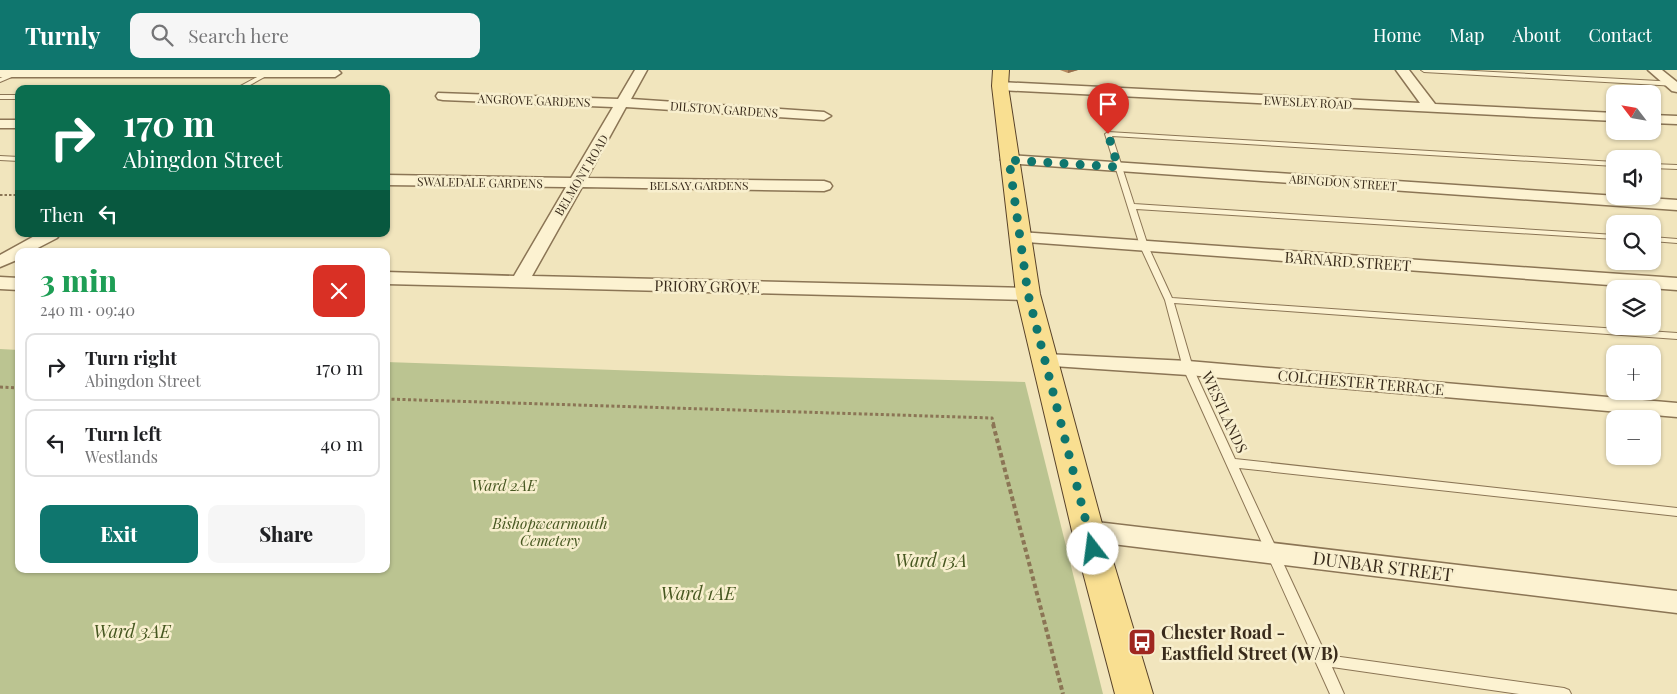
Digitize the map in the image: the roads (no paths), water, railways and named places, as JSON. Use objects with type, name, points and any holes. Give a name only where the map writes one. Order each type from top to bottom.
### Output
[{"type":"main road","points":[[1000,78],[1009,160],[1028,294],[1088,531],[1134,694]]},
{"type":"street","name":"BELMONT ROAD","points":[[520,281],[574,184],[624,103],[641,70]]},
{"type":"street","points":[[1402,70],[1431,108]]},
{"type":"street","points":[[1654,70],[1675,85]]},
{"type":"street","points":[[0,73],[337,71]]},
{"type":"street","points":[[314,85],[337,71]]},
{"type":"street","name":"EWESLEY ROAD","points":[[1000,78],[1431,108],[1606,117]]},
{"type":"street","name":"ANGROVE GARDENS","points":[[444,96],[624,103]]},
{"type":"street","name":"DILSTON GARDENS","points":[[624,103],[824,116]]},
{"type":"street","points":[[1661,119],[1677,120]]},
{"type":"street","points":[[0,124],[15,124]]},
{"type":"street","name":"ABINGDON STREET","points":[[1009,160],[1677,205]]},
{"type":"street","name":"SWALEDALE GARDENS","points":[[390,180],[574,184]]},
{"type":"street","name":"BELSAY GARDENS","points":[[574,184],[824,186]]},
{"type":"street","points":[[24,248],[45,237]]},
{"type":"street","name":"BARNARD STREET","points":[[1020,237],[1677,284]]},
{"type":"street","name":"PRIORY GROVE","points":[[390,278],[1028,294]]},
{"type":"street","points":[[0,283],[15,284]]},
{"type":"street","name":"COLCHESTER TERRACE","points":[[1045,360],[1188,368],[1677,410]]},
{"type":"street","name":"DUNBAR STREET","points":[[1088,531],[1677,602]]},
{"type":"lane","points":[[1424,70],[1675,85]]},
{"type":"lane","points":[[246,85],[272,71]]},
{"type":"lane","points":[[0,80],[20,72]]},
{"type":"lane","points":[[0,97],[15,97]]},
{"type":"lane","name":"WESTLANDS","points":[[1337,694],[1188,368],[1169,300],[1144,246],[1108,134],[1606,163]]},
{"type":"lane","points":[[0,158],[15,158]]},
{"type":"lane","points":[[1661,167],[1677,168]]},
{"type":"lane","points":[[1131,206],[1606,236]]},
{"type":"lane","points":[[1661,240],[1677,241]]},
{"type":"lane","points":[[1169,300],[1677,336]]},
{"type":"lane","points":[[1232,463],[1677,512]]},
{"type":"lane","points":[[1321,660],[1564,694]]},
{"type":"place","name":"Chester Road - Eastfield Street (W/B)","points":[[1142,642]]},
{"type":"park label","name":"Ward 2AE","points":[[504,485]]},
{"type":"park label","name":"Bishopwearmouth Cemetery","points":[[550,532]]},
{"type":"park label","name":"Ward 13A","points":[[931,560]]},
{"type":"park label","name":"Ward 1AE","points":[[698,593]]},
{"type":"park label","name":"Ward 3AE","points":[[132,631]]}]
